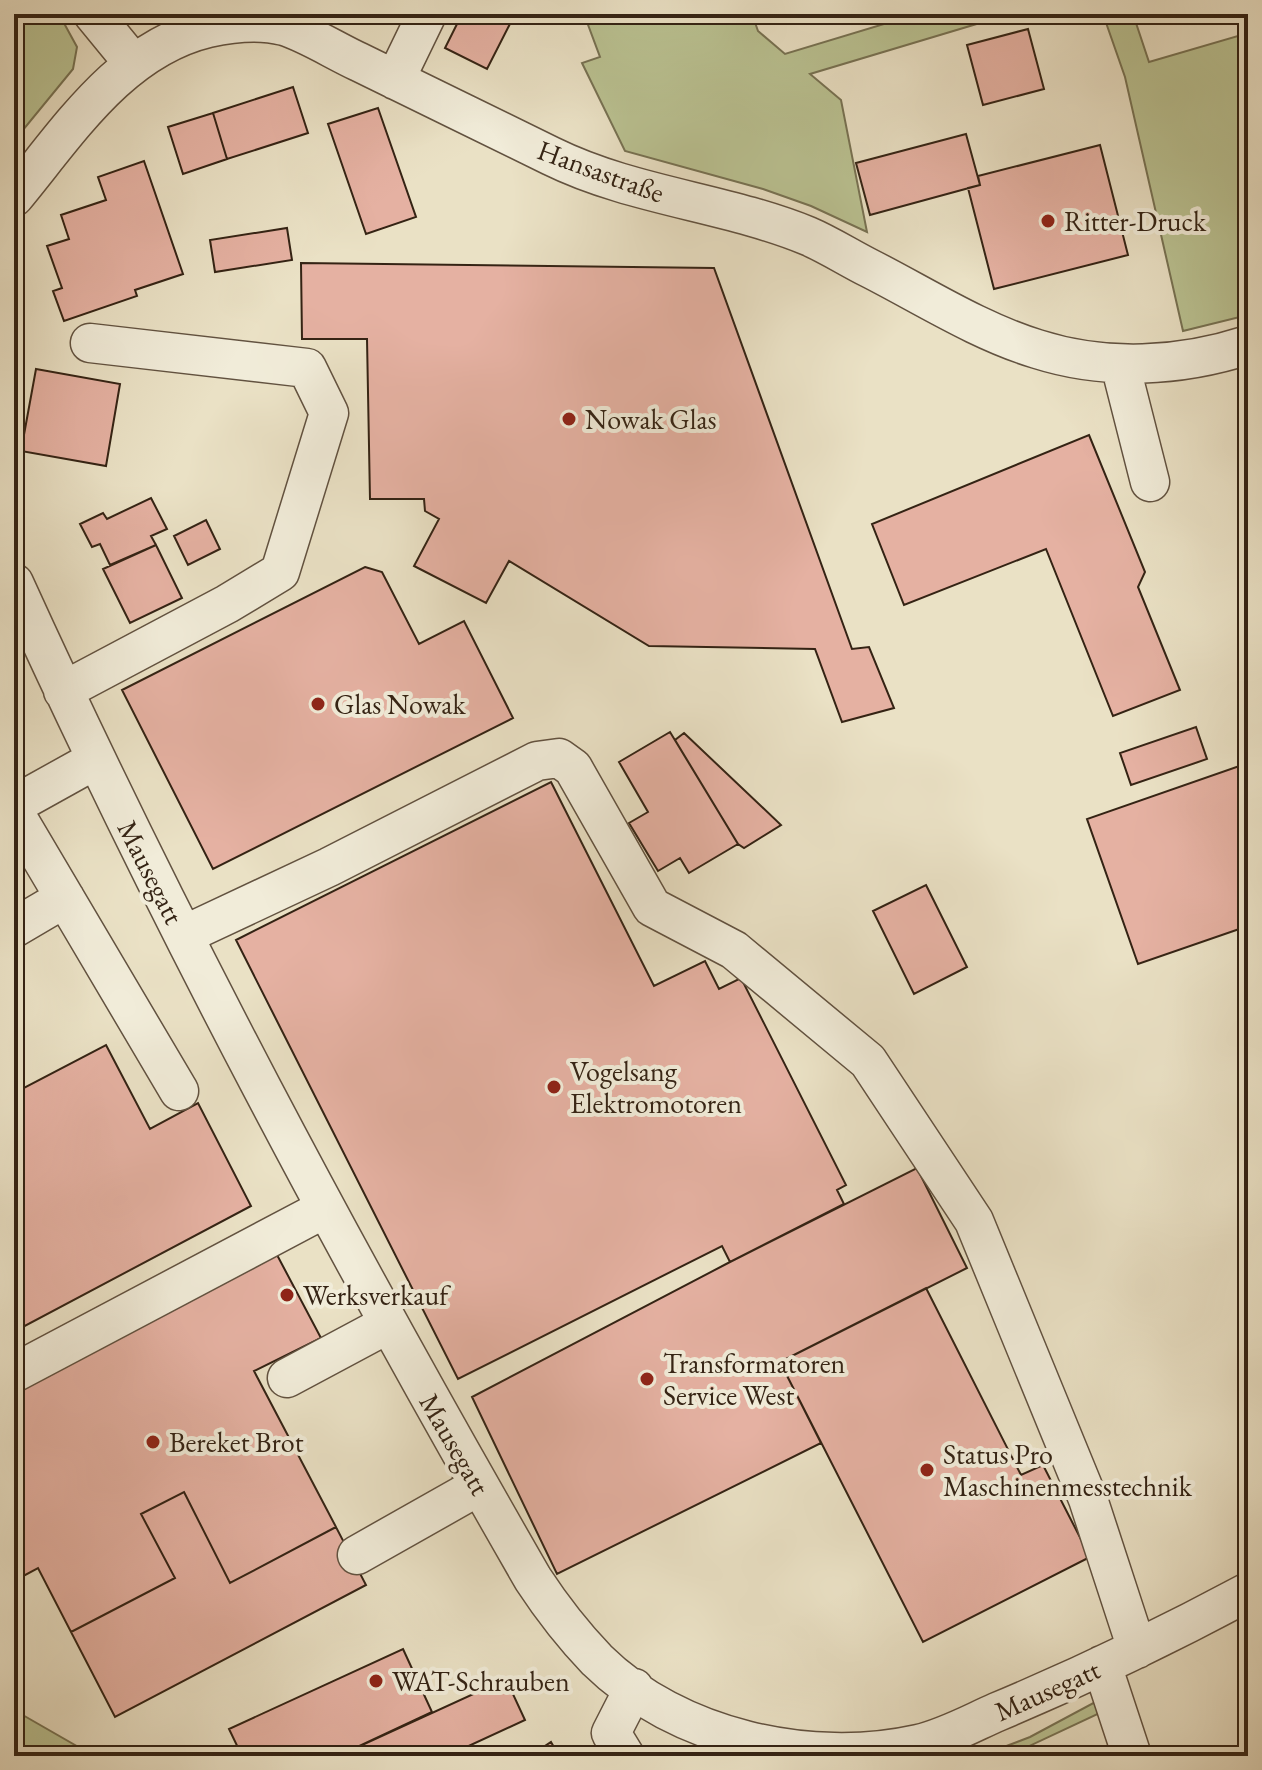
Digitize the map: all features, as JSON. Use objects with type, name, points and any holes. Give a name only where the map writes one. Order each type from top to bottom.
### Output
[{"type":"street","points":[[93,14],[134,64]]},
{"type":"street","points":[[395,80],[427,14]]},
{"type":"street","name":"Hansastraße","points":[[14,197],[109,84],[134,64],[167,43],[205,29],[283,20],[395,80],[557,159],[618,183],[809,236],[971,321],[1038,350],[1120,364],[1182,361],[1248,345]]},
{"type":"street","points":[[63,691],[227,604],[280,572],[329,413],[307,368],[90,343]]},
{"type":"street","points":[[1120,364],[1150,482]]},
{"type":"street","name":"Mausegatt","points":[[14,583],[95,760],[324,1209],[479,1486],[554,1610],[599,1661],[662,1707],[729,1737],[779,1748],[874,1752],[922,1743],[1137,1649],[1248,1592]]},
{"type":"street","points":[[184,935],[329,867],[537,761],[559,758],[573,768],[652,907],[734,950],[868,1061],[974,1221],[1088,1499],[1137,1649]]},
{"type":"street","points":[[14,805],[95,760]]},
{"type":"street","points":[[14,812],[179,1091]]},
{"type":"street","points":[[14,928],[65,898]]},
{"type":"street","points":[[14,1373],[324,1209]]},
{"type":"street","points":[[287,1378],[388,1324]]},
{"type":"street","points":[[357,1555],[479,1486]]},
{"type":"street","points":[[1102,1665],[1132,1756]]},
{"type":"street","points":[[625,1756],[611,1733],[634,1688]]},
{"type":"green space","points":[[14,14],[59,14],[77,47],[73,69],[14,141]]},
{"type":"green space","points":[[584,14],[752,14],[758,31],[785,54],[917,14],[1010,14],[810,74],[841,100],[867,232],[811,206],[763,189],[625,151],[582,63],[600,57]]},
{"type":"green space","points":[[1103,14],[1133,14],[1149,62],[1248,33],[1248,315],[1183,331],[1125,77]]},
{"type":"green space","points":[[1099,1700],[1102,1712],[1008,1756],[980,1756],[1030,1737]]},
{"type":"green space","points":[[14,1710],[94,1756],[14,1756]]},
{"type":"building","points":[[462,14],[515,14],[487,69],[445,48]]},
{"type":"building","points":[[1028,29],[1044,89],[983,105],[967,45]]},
{"type":"building","points":[[293,87],[308,133],[227,159],[213,113]]},
{"type":"building","points":[[378,108],[416,217],[366,234],[328,124]]},
{"type":"building","points":[[213,113],[227,159],[183,174],[168,127]]},
{"type":"building","points":[[966,134],[980,185],[870,215],[856,163]]},
{"type":"building","name":"Ritter-Druck","points":[[1100,145],[1128,255],[994,289],[968,188],[980,185],[978,176]]},
{"type":"building","points":[[144,161],[183,274],[135,290],[137,296],[64,321],[53,291],[62,288],[47,246],[69,239],[61,215],[106,200],[98,177]]},
{"type":"building","points":[[287,228],[292,260],[215,272],[210,240]]},
{"type":"building","name":"Nowak Glas","points":[[301,263],[714,268],[852,649],[869,647],[894,708],[842,722],[815,649],[649,646],[509,561],[486,603],[414,566],[439,519],[425,511],[424,499],[370,499],[367,339],[302,339]]},
{"type":"building","points":[[36,369],[120,384],[106,466],[21,451]]},
{"type":"building","points":[[1089,435],[1145,572],[1138,587],[1180,690],[1113,716],[1046,549],[904,605],[872,524]]},
{"type":"building","points":[[151,498],[167,529],[151,536],[156,545],[110,565],[100,544],[92,547],[80,524],[103,513],[107,519]]},
{"type":"building","points":[[206,520],[220,549],[188,565],[174,536]]},
{"type":"building","points":[[156,545],[182,598],[130,623],[103,569]]},
{"type":"building","name":"Glas Nowak","points":[[365,567],[382,572],[419,644],[464,621],[513,718],[213,869],[122,690]]},
{"type":"building","points":[[1196,727],[1207,759],[1131,785],[1120,753]]},
{"type":"building","points":[[670,732],[738,844],[689,873],[680,858],[658,871],[629,823],[648,812],[619,762]]},
{"type":"building","points":[[684,733],[781,825],[744,848],[738,844],[675,740]]},
{"type":"building","points":[[1248,763],[1248,926],[1138,964],[1087,819]]},
{"type":"building","name":"Vogelsang Elektromotoren","points":[[551,782],[654,986],[705,961],[719,989],[741,978],[846,1185],[837,1190],[844,1204],[730,1262],[722,1246],[458,1379],[236,940]]},
{"type":"building","points":[[926,885],[967,967],[914,994],[873,911]]},
{"type":"building","points":[[106,1045],[150,1129],[198,1103],[251,1206],[17,1330],[19,1336],[14,1339],[14,1093]]},
{"type":"building","name":"Transformatoren Service West","points":[[917,1168],[967,1268],[780,1362],[821,1443],[557,1574],[472,1397]]},
{"type":"building","name":"Bereket Brot","points":[[276,1253],[321,1338],[254,1371],[336,1527],[230,1583],[184,1492],[141,1514],[175,1578],[71,1632],[38,1568],[14,1581],[14,1392]]},
{"type":"building","name":"Status Pro Maschinenmesstechnik","points":[[926,1288],[1021,1475],[1043,1465],[1090,1557],[923,1642],[780,1362]]},
{"type":"building","points":[[184,1492],[230,1583],[336,1527],[366,1585],[115,1717],[71,1632],[175,1578],[141,1514]]},
{"type":"building","name":"WAT-Schrauben","points":[[403,1649],[432,1712],[338,1756],[242,1756],[229,1729]]},
{"type":"building","points":[[506,1679],[525,1720],[447,1756],[338,1756]]},
{"type":"building","points":[[551,1742],[559,1756],[530,1756]]},
{"type":"place","name":"Ritter-Druck","points":[[1048,221]]},
{"type":"place","name":"Nowak Glas","points":[[569,419]]},
{"type":"place","name":"Glas Nowak","points":[[318,704]]},
{"type":"place","name":"Vogelsang Elektromotoren","points":[[554,1087]]},
{"type":"place","name":"Werksverkauf","points":[[287,1295]]},
{"type":"place","name":"Transformatoren Service West","points":[[647,1379]]},
{"type":"place","name":"Bereket Brot","points":[[153,1442]]},
{"type":"place","name":"Status Pro Maschinenmesstechnik","points":[[927,1470]]},
{"type":"place","name":"WAT-Schrauben","points":[[376,1681]]}]
